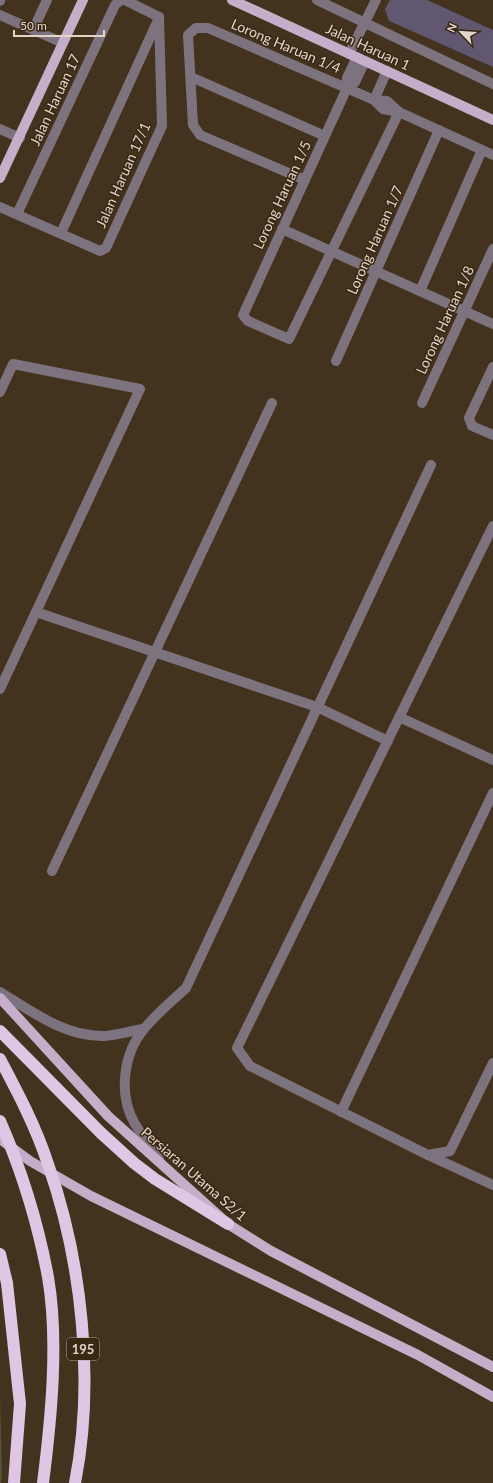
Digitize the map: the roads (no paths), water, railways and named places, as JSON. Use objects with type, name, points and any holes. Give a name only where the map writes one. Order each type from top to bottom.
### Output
[{"type":"highway","points":[[0,1031],[101,1133],[134,1163],[155,1179],[228,1224]]},
{"type":"highway","name":"195","points":[[0,1059],[14,1085],[48,1164],[63,1216],[78,1288],[85,1384],[80,1456],[75,1483]]},
{"type":"highway","name":"195","points":[[0,1121],[16,1156],[48,1278],[52,1325],[52,1382],[43,1483]]},
{"type":"highway","points":[[0,1254],[20,1404],[14,1483]]},
{"type":"main road","points":[[0,178],[20,138],[83,0]]},
{"type":"main road","name":"Jalan Haruan 1","points":[[232,0],[493,120]]},
{"type":"main road","name":"Persiaran Utama S2/1","points":[[0,998],[108,1116],[228,1224],[271,1251],[493,1367]]},
{"type":"main road","points":[[0,1139],[30,1161],[91,1196],[418,1355],[493,1397]]},
{"type":"street","points":[[30,29],[47,0]]},
{"type":"street","name":"Jalan Haruan 17","points":[[17,214],[115,5],[121,0]]},
{"type":"street","points":[[0,207],[61,233],[160,17],[125,0]]},
{"type":"street","points":[[318,0],[493,84]]},
{"type":"street","name":"Lorong Haruan 1/5","points":[[330,251],[289,339],[248,321],[243,315],[347,88],[355,82],[357,58],[365,23],[376,0]]},
{"type":"street","points":[[0,15],[63,43]]},
{"type":"street","name":"Jalan Haruan 17/1","points":[[61,233],[100,251],[106,248],[162,126],[160,17]]},
{"type":"street","name":"Lorong Haruan 1/4","points":[[191,77],[188,35],[196,28],[208,28],[374,100],[387,101],[398,112],[493,155]]},
{"type":"street","points":[[374,100],[387,71]]},
{"type":"street","points":[[305,180],[200,135],[193,125],[191,77],[325,136]]},
{"type":"street","points":[[330,251],[398,112]]},
{"type":"street","points":[[0,129],[20,138]]},
{"type":"street","name":"Lorong Haruan 1/7","points":[[336,360],[439,130]]},
{"type":"street","points":[[420,291],[482,150]]},
{"type":"street","points":[[282,229],[493,324]]},
{"type":"street","name":"Lorong Haruan 1/8","points":[[422,403],[493,249]]},
{"type":"street","points":[[0,392],[13,364],[140,389],[0,689]]},
{"type":"street","points":[[493,367],[468,418],[472,426],[493,435]]},
{"type":"street","points":[[52,871],[272,403]]},
{"type":"street","points":[[165,1168],[134,1123],[126,1100],[124,1078],[129,1055],[143,1029],[186,988],[431,465]]},
{"type":"street","points":[[493,526],[237,1048],[250,1066],[428,1155],[493,1185]]},
{"type":"street","points":[[36,612],[317,707],[388,741]]},
{"type":"street","points":[[399,717],[493,760]]},
{"type":"street","points":[[341,1112],[493,793]]},
{"type":"street","points":[[0,992],[50,1023],[83,1034],[104,1036],[143,1029]]},
{"type":"street","points":[[428,1155],[450,1151],[493,1063]]}]
